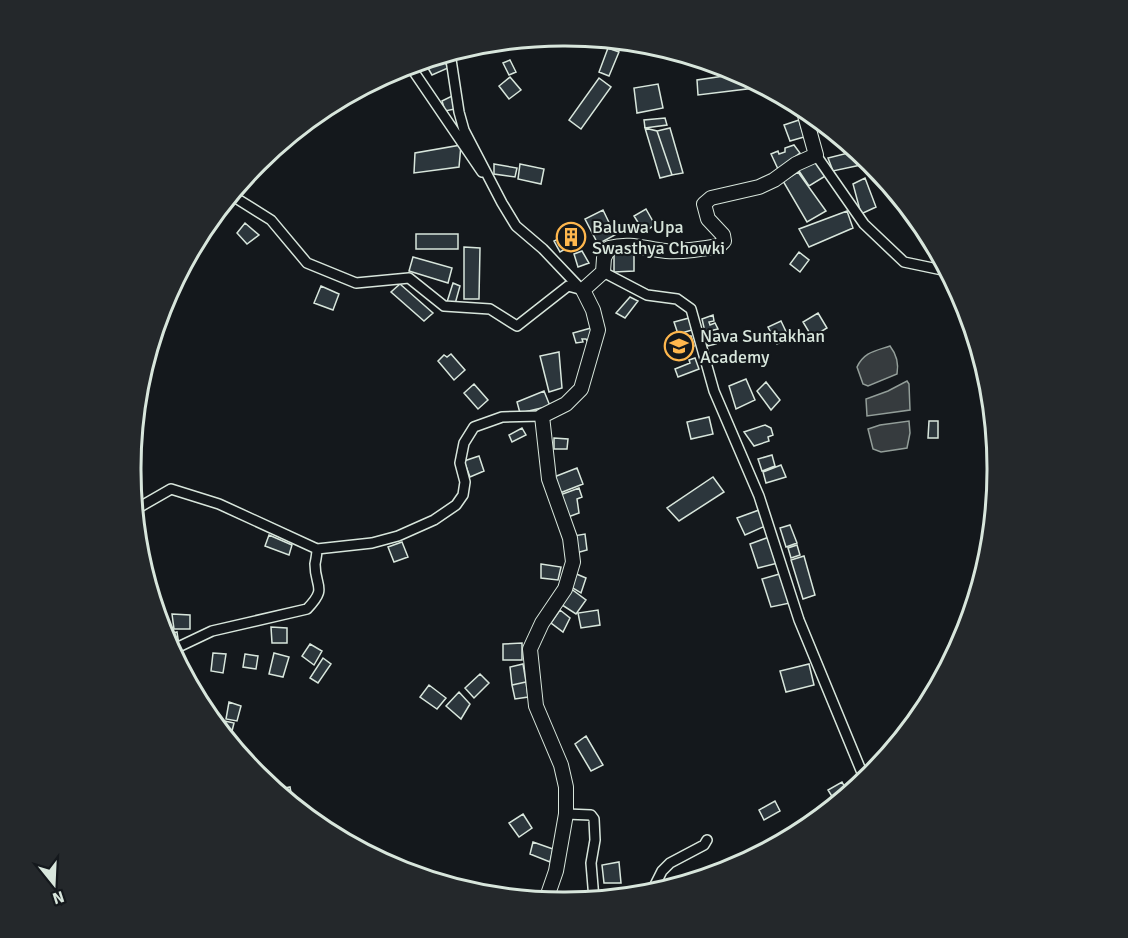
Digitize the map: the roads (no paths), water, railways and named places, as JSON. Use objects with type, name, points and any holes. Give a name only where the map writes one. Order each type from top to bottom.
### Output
[{"type":"street","points":[[143,505],[171,489],[219,504],[317,549],[372,543],[398,536],[434,520],[456,505],[463,495],[465,482],[460,463],[464,443],[474,427],[502,417],[542,416],[566,404],[581,389],[598,330],[592,310],[583,291],[543,249],[516,226],[464,130],[451,62]]},
{"type":"street","points":[[415,74],[477,167],[492,182]]},
{"type":"street","points":[[807,124],[816,155],[864,224],[904,262],[936,269]]},
{"type":"street","points":[[583,291],[603,272],[604,258],[609,248],[622,244],[687,251],[719,246],[724,241],[723,235],[708,219],[704,204],[711,198],[759,187],[774,180],[796,164],[816,155]]},
{"type":"street","points":[[239,200],[271,220],[308,263],[356,283],[409,279],[444,306],[490,309],[517,326],[568,286],[583,291]]},
{"type":"street","points":[[603,272],[647,295],[677,298],[691,309],[714,391],[759,496],[799,620],[861,770]]},
{"type":"street","points":[[542,416],[549,478],[570,538],[573,562],[565,589],[542,624],[530,649],[536,706],[561,765],[567,787],[566,814],[556,871],[549,891]]},
{"type":"street","points":[[181,646],[212,631],[307,609],[317,599],[320,586],[315,566],[317,549]]},
{"type":"street","points":[[566,814],[591,815],[596,824],[591,863],[593,891]]},
{"type":"street","points":[[657,880],[670,863],[697,850],[707,840]]},
{"type":"place","name":"Baluwa Upa Swasthya Chowki","points":[[571,237]]},
{"type":"place","name":"Nava Suntakhan Academy","points":[[679,346]]}]
